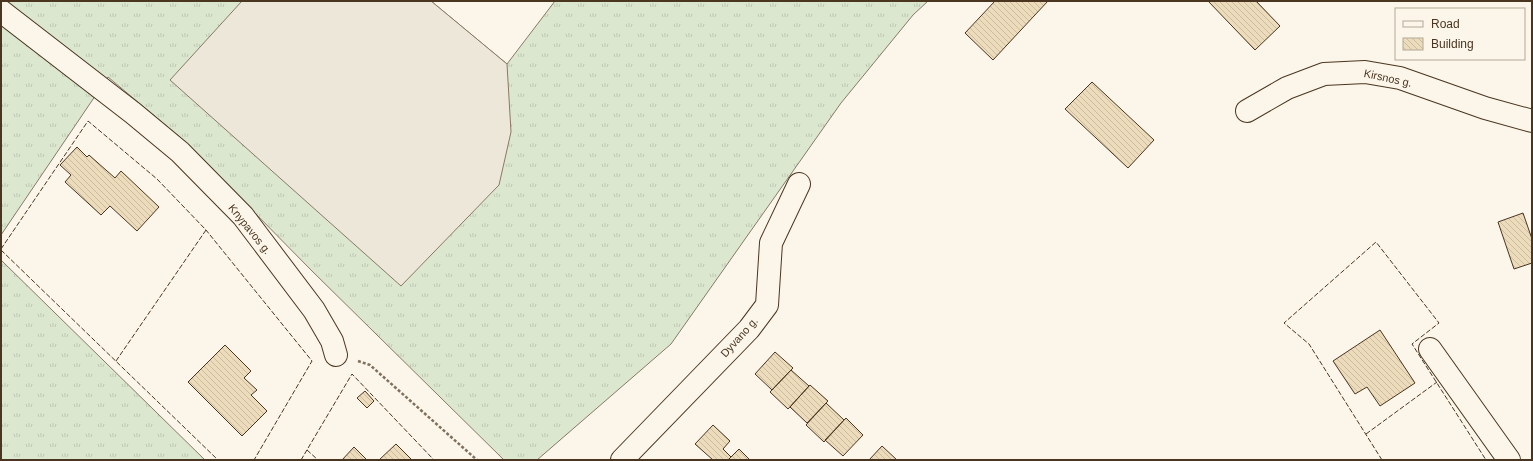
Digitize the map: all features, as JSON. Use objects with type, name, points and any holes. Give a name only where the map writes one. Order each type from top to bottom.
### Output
[{"type":"street","name":"Knypavos g.","points":[[1,11],[133,113],[174,147],[242,216],[314,310],[332,341],[336,355]]},
{"type":"street","name":"Kirsnos g.","points":[[1247,110],[1287,88],[1324,74],[1365,72],[1400,78],[1485,108],[1532,121]]},
{"type":"street","name":"Dyvano g.","points":[[622,460],[749,329],[766,304],[771,243],[799,184]]},
{"type":"street","points":[[1430,349],[1508,460]]},
{"type":"path","points":[[336,355],[370,365],[477,460]]},
{"type":"green space","points":[[1,1],[431,1],[507,64],[555,1],[928,1],[913,15],[841,103],[671,344],[537,460],[504,460],[311,270],[182,139],[108,77],[1,235]]},
{"type":"green space","points":[[1,260],[205,460],[1,460]]},
{"type":"shaded area","points":[[242,1],[431,1],[507,64],[511,132],[499,185],[401,286],[170,80]]},
{"type":"building","points":[[995,1],[1048,1],[993,60],[965,33]]},
{"type":"building","points":[[1208,1],[1256,1],[1280,26],[1255,50]]},
{"type":"building","points":[[1092,82],[1154,140],[1128,168],[1065,109]]},
{"type":"building","points":[[77,147],[87,157],[89,155],[115,178],[121,171],[159,207],[137,231],[110,206],[101,215],[65,182],[71,175],[60,165]]},
{"type":"building","points":[[1523,213],[1532,239],[1532,263],[1514,269],[1498,222]]},
{"type":"building","points":[[1380,330],[1415,383],[1380,406],[1367,387],[1355,394],[1333,361]]},
{"type":"building","points":[[225,345],[251,371],[244,378],[257,390],[251,395],[267,411],[242,436],[188,382]]},
{"type":"building","points":[[775,352],[793,368],[772,390],[755,374]]},
{"type":"building","points":[[791,370],[809,386],[788,409],[770,392]]},
{"type":"building","points":[[810,385],[828,401],[807,423],[790,407]]},
{"type":"building","points":[[365,391],[374,401],[367,408],[357,398]]},
{"type":"building","points":[[826,403],[844,420],[824,442],[806,425]]},
{"type":"building","points":[[846,418],[863,435],[843,456],[825,440]]},
{"type":"building","points":[[713,425],[730,441],[723,449],[731,457],[728,460],[713,460],[695,444]]},
{"type":"building","points":[[396,444],[412,460],[379,460]]},
{"type":"building","points":[[882,446],[897,460],[869,460]]},
{"type":"building","points":[[354,447],[367,460],[342,460]]},
{"type":"building","points":[[739,449],[750,460],[728,460]]},
{"type":"fence","points":[[1,249],[88,121],[157,179],[206,230],[312,361],[254,460]]},
{"type":"fence","points":[[116,361],[206,230]]},
{"type":"fence","points":[[1382,460],[1309,344],[1284,323],[1376,242],[1439,323],[1412,344],[1486,460]]},
{"type":"fence","points":[[1,250],[218,460]]},
{"type":"fence","points":[[301,460],[352,374],[434,460]]},
{"type":"fence","points":[[1366,434],[1437,382]]},
{"type":"fence","points":[[307,450],[318,460]]}]
